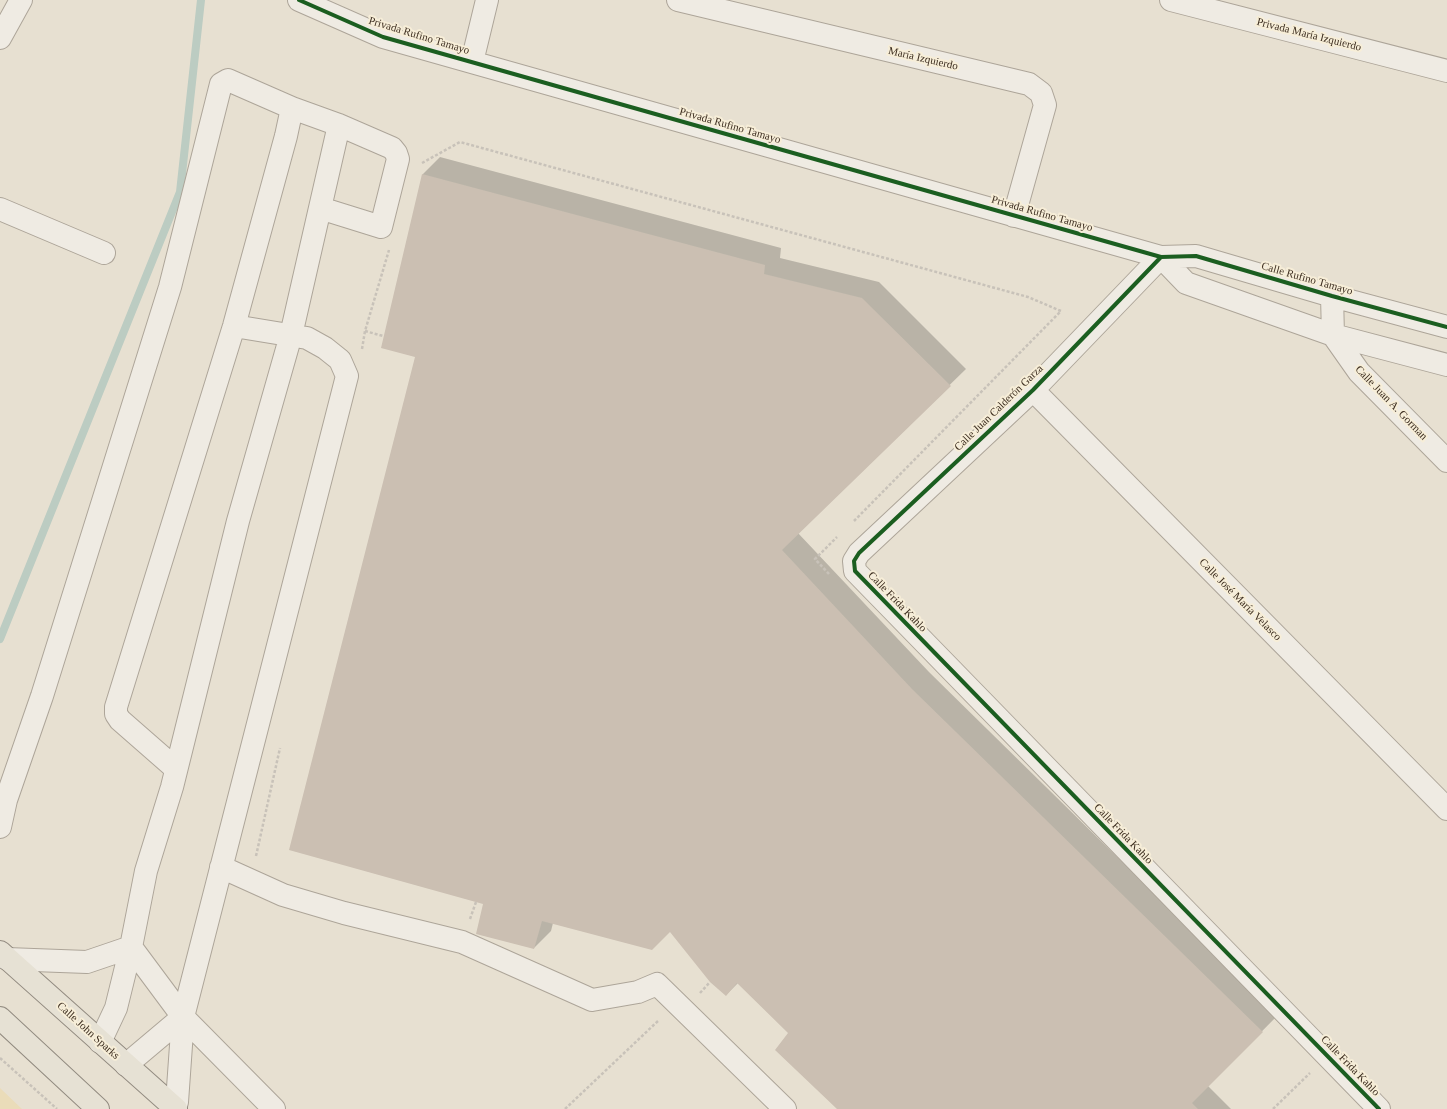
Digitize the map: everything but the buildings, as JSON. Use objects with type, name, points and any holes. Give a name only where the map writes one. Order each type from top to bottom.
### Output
[{"type":"main road","name":"Calle John Sparks","points":[[4,956],[175,1108]]},
{"type":"main road","points":[[0,1018],[98,1109]]},
{"type":"main road","points":[[76,1089],[105,1109]]},
{"type":"street","points":[[0,38],[20,0]]},
{"type":"street","name":"Privada Rufino Tamayo","points":[[299,0],[383,37],[1161,257]]},
{"type":"street","points":[[472,62],[487,0]]},
{"type":"street","name":"María Izquierdo","points":[[678,0],[1029,84],[1041,93],[1045,105],[1014,216]]},
{"type":"street","name":"Privada María Izquierdo","points":[[1171,0],[1447,70]]},
{"type":"street","points":[[0,827],[6,800],[42,696],[170,287],[221,84],[228,80],[292,108],[339,125],[392,148],[396,153],[398,159],[381,227],[320,208]]},
{"type":"street","points":[[176,769],[120,720],[116,714],[116,706],[234,326],[286,136],[292,108]]},
{"type":"street","points":[[100,1042],[116,1008],[131,947],[146,871],[176,769],[238,521],[291,335],[339,125]]},
{"type":"street","points":[[0,209],[104,254]]},
{"type":"street","name":"Calle Rufino Tamayo","points":[[1161,257],[1196,256],[1332,296],[1447,327]]},
{"type":"street","points":[[1161,257],[1186,283],[1333,335],[1447,365]]},
{"type":"street","name":"Calle Juan Calderón Garza","points":[[854,571],[854,561],[860,553],[1033,390],[1161,257]]},
{"type":"street","points":[[1332,296],[1333,335]]},
{"type":"street","points":[[175,1108],[183,1017],[347,376],[340,360],[325,348],[306,338],[234,326]]},
{"type":"street","name":"Calle Juan A. Gorman","points":[[1333,335],[1359,372],[1447,461]]},
{"type":"street","name":"Calle José María Velasco","points":[[1033,390],[1447,809]]},
{"type":"street","name":"Calle Frida Kahlo","points":[[854,571],[1379,1109]]},
{"type":"street","points":[[221,867],[283,895],[344,913],[462,942],[592,1000],[638,992],[658,984],[784,1109]]},
{"type":"street","points":[[4,956],[87,962],[131,947]]},
{"type":"street","points":[[131,947],[183,1017],[274,1109]]},
{"type":"street","points":[[126,1065],[183,1017]]},
{"type":"path","points":[[362,354],[365,331],[383,336]]},
{"type":"path","points":[[255,860],[281,743]]},
{"type":"path","points":[[565,1109],[658,1020],[669,1028],[710,982]]},
{"type":"path","points":[[0,1058],[57,1109]]},
{"type":"sand","points":[[0,1088],[22,1109],[0,1109]]},
{"type":"waterway","points":[[0,639],[180,192],[201,0]]},
{"type":"cycle path","points":[[299,0],[383,37],[1161,257],[1196,256],[1332,296],[1447,327]]},
{"type":"cycle path","points":[[1161,257],[1033,390],[859,553],[854,561],[855,571],[1379,1109]]}]
